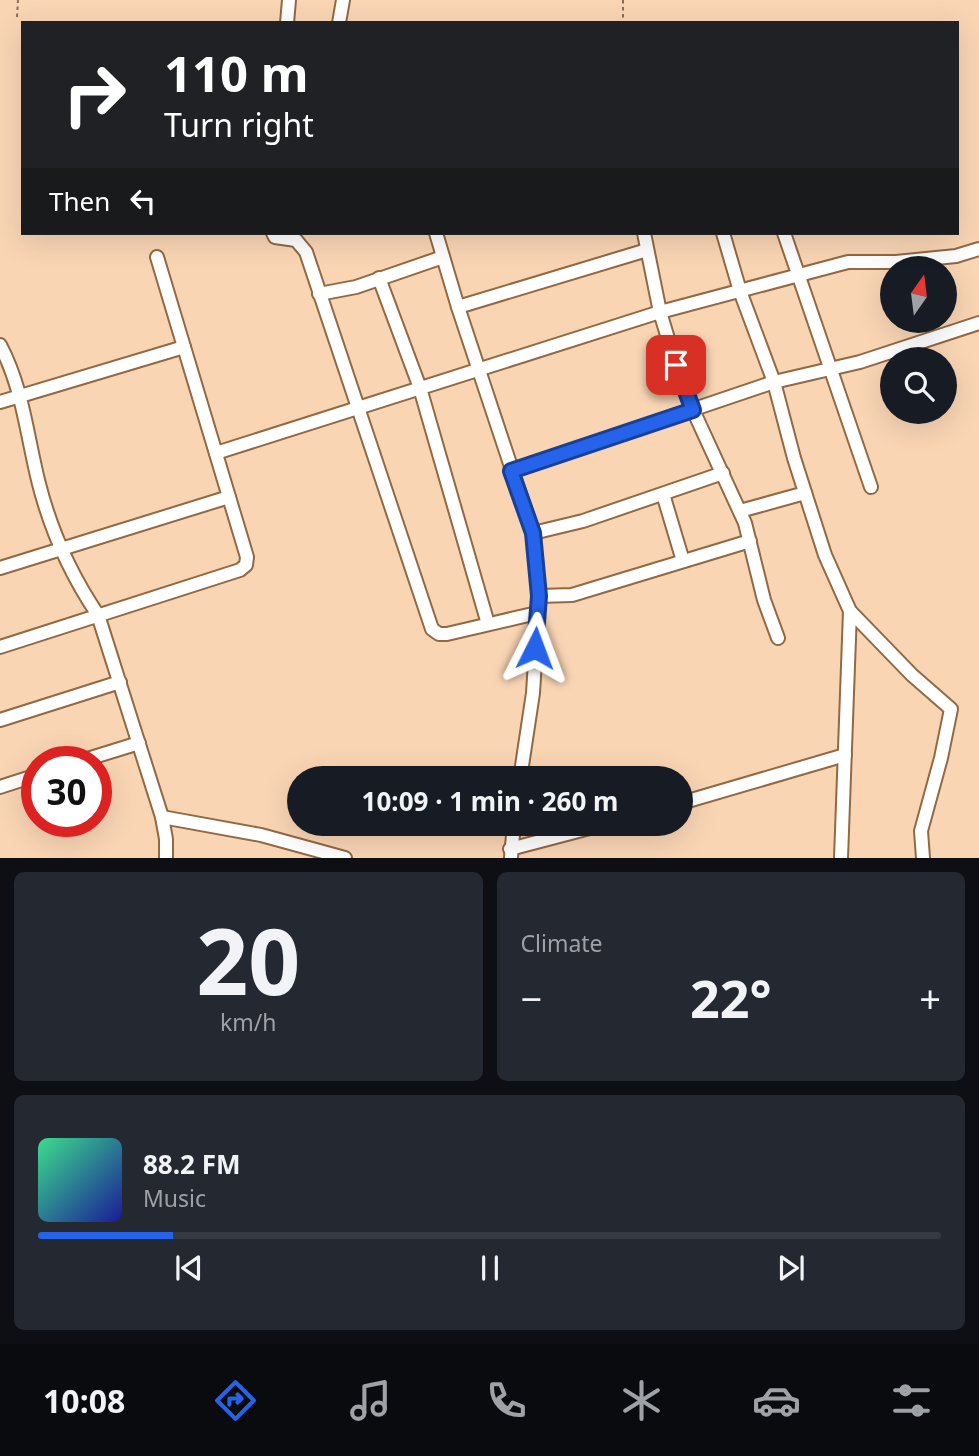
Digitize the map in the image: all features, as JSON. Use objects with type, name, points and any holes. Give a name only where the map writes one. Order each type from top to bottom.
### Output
[{"type":"street","points":[[287,21],[289,0]]},
{"type":"street","points":[[339,21],[343,0]]},
{"type":"street","points":[[274,235],[296,240],[306,252],[430,625],[435,632],[443,634],[537,613]]},
{"type":"street","points":[[437,235],[533,533],[539,596],[533,694],[522,766]]},
{"type":"street","points":[[644,235],[660,312],[693,410],[740,511],[764,600],[778,638]]},
{"type":"street","points":[[724,235],[740,291],[774,382],[825,555],[850,611],[912,675],[951,709],[921,831],[923,858]]},
{"type":"street","points":[[785,235],[871,487]]},
{"type":"street","points":[[216,453],[660,312],[798,275],[848,262],[896,262],[956,256],[979,249]]},
{"type":"street","points":[[458,307],[647,250]]},
{"type":"street","points":[[0,647],[243,568],[247,557],[157,257]]},
{"type":"street","points":[[319,294],[356,287],[443,257]]},
{"type":"street","points":[[379,278],[420,388],[488,624]]},
{"type":"street","points":[[511,471],[774,382],[860,362],[979,323]]},
{"type":"street","points":[[0,345],[27,421],[39,484],[61,549],[86,597],[99,615],[162,817],[166,858]]},
{"type":"street","points":[[0,402],[184,347]]},
{"type":"street","points":[[533,533],[583,521],[723,473]]},
{"type":"street","points":[[740,511],[805,493]]},
{"type":"street","points":[[663,494],[682,561]]},
{"type":"street","points":[[0,568],[229,498]]},
{"type":"street","points":[[539,596],[572,595],[750,541]]},
{"type":"street","points":[[841,858],[850,611]]},
{"type":"street","points":[[0,720],[120,681]]},
{"type":"street","points":[[112,751],[139,743]]},
{"type":"street","points":[[693,799],[845,755]]},
{"type":"street","points":[[0,787],[21,780]]},
{"type":"street","points":[[162,817],[261,835],[345,858]]},
{"type":"street","points":[[510,853],[566,836]]},
{"type":"path","points":[[17,17],[19,0]]},
{"type":"path","points":[[623,0],[623,21]]},
{"type":"route","points":[[535,648],[539,596],[533,533],[511,471],[693,410],[676,365]]}]
